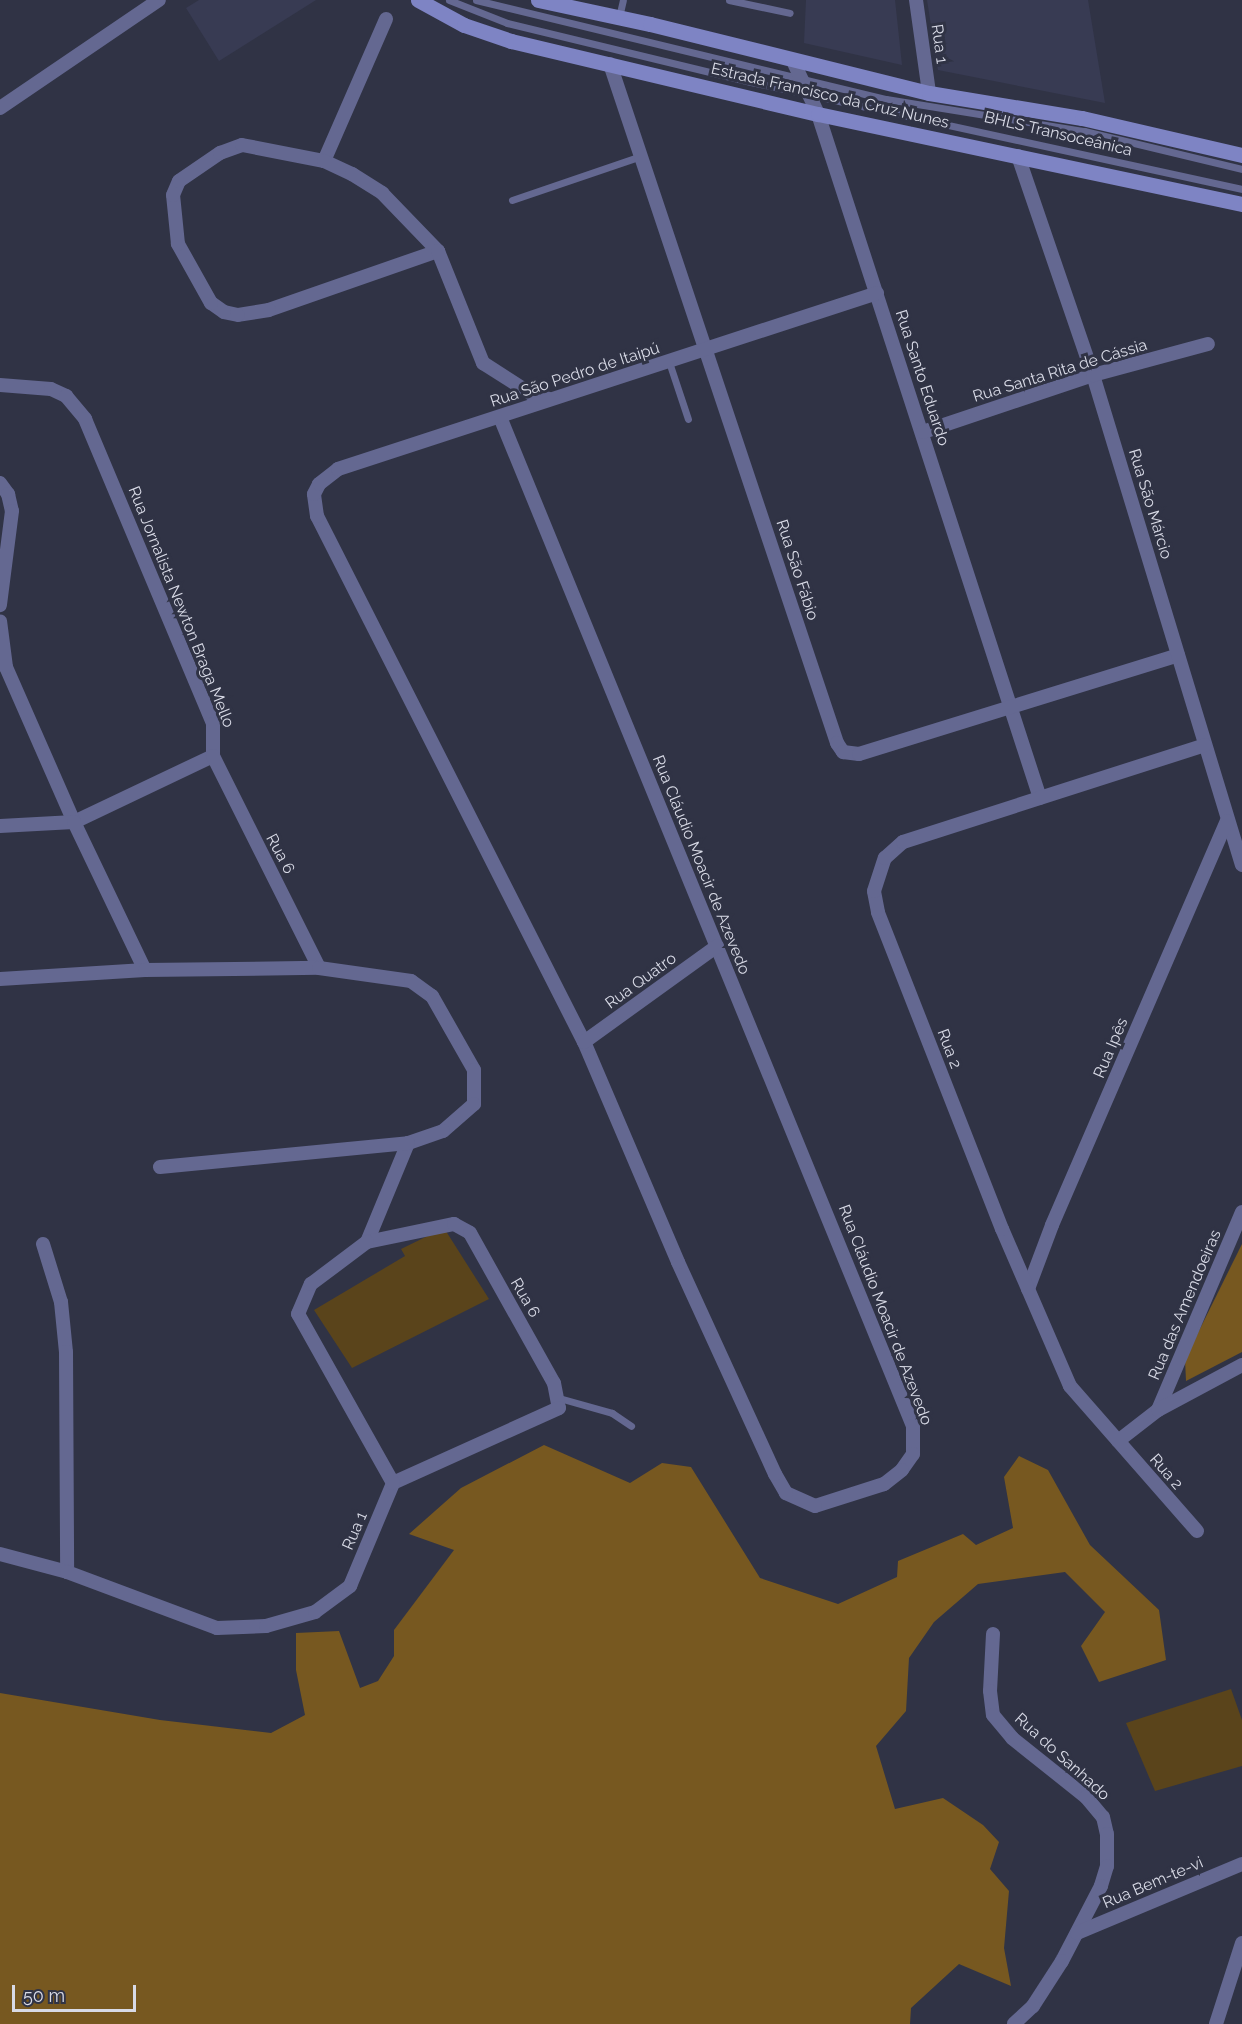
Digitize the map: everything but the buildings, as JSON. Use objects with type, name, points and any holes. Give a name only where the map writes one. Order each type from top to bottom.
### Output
[{"type":"main road","name":"Estrada Francisco da Cruz Nunes","points":[[418,0],[464,25],[502,38],[818,114],[1242,204]]},
{"type":"main road","name":"Estrada Francisco da Cruz Nunes","points":[[538,0],[619,17],[793,62],[929,93],[1082,118],[1242,155]]},
{"type":"street","points":[[0,108],[159,0]]},
{"type":"street","name":"Rua 1","points":[[916,0],[929,93]]},
{"type":"street","points":[[324,161],[386,19]]},
{"type":"street","name":"Rua Santo Eduardo","points":[[793,62],[804,80],[818,114],[1013,708],[1040,798]]},
{"type":"street","name":"Rua São Fábio","points":[[610,64],[708,349],[840,749],[859,754],[1178,655]]},
{"type":"street","points":[[438,251],[269,310],[238,315],[224,312],[211,303],[178,244],[173,195],[179,181],[220,153],[242,145],[324,161],[382,193],[438,251],[483,363],[533,394],[549,399]]},
{"type":"street","name":"Rua São Márcio","points":[[1018,156],[1093,375],[1242,866]]},
{"type":"street","name":"Rua São Pedro de Itaipú","points":[[317,516],[314,494],[319,484],[338,469],[877,293]]},
{"type":"street","name":"Rua Santa Rita de Cássia","points":[[923,432],[1093,375],[1208,344]]},
{"type":"street","name":"Rua Jornalista Newton Braga Mello","points":[[0,385],[51,389],[66,396],[85,419],[213,724],[216,738],[213,756]]},
{"type":"street","name":"Rua Cláudio Moacir de Azevedo","points":[[317,516],[584,1042],[678,1262],[786,1493],[815,1506],[884,1484],[902,1470],[913,1454],[913,1426],[500,417]]},
{"type":"street","points":[[0,483],[8,494],[12,511],[0,605]]},
{"type":"street","points":[[0,621],[6,667],[74,822],[144,970]]},
{"type":"street","name":"Rua 2","points":[[1197,1531],[1070,1386],[1028,1288],[878,912],[874,891],[885,858],[903,842],[1205,745]]},
{"type":"street","points":[[0,826],[74,822],[213,756]]},
{"type":"street","name":"Rua 6","points":[[213,756],[319,968]]},
{"type":"street","name":"Rua Ipês","points":[[1028,1288],[1052,1225],[1227,821]]},
{"type":"street","name":"Rua Quatro","points":[[584,1042],[717,946]]},
{"type":"street","points":[[0,979],[144,970],[319,968],[411,981],[432,996],[474,1070],[474,1104],[443,1131],[408,1143],[160,1167]]},
{"type":"street","points":[[408,1143],[367,1242],[311,1284],[298,1314],[393,1483],[548,1416],[559,1408],[560,1398]]},
{"type":"street","name":"Rua das Amendoeiras","points":[[1158,1410],[1242,1212]]},
{"type":"street","name":"Rua 6","points":[[367,1242],[454,1224],[470,1233],[560,1398]]},
{"type":"street","points":[[43,1244],[61,1302],[66,1352],[67,1572]]},
{"type":"street","points":[[1118,1441],[1158,1410],[1242,1365]]},
{"type":"street","name":"Rua 1","points":[[0,1554],[67,1572],[217,1629],[266,1626],[315,1612],[350,1586],[393,1483]]},
{"type":"street","name":"Rua do Sanhado","points":[[993,1634],[990,1691],[993,1715],[1012,1738],[1086,1797],[1103,1817],[1107,1866],[1077,1933],[1033,2006],[1014,2024]]},
{"type":"street","name":"Rua Bem-te-vi","points":[[1077,1933],[1242,1864]]},
{"type":"street","points":[[1216,2024],[1242,1943]]},
{"type":"lane","name":"BHLS Transoceânica","points":[[449,0],[507,23],[811,96],[1242,189]]},
{"type":"lane","name":"BHLS Transoceânica","points":[[476,0],[804,80],[975,116],[1084,131],[1242,169]]},
{"type":"lane","points":[[619,17],[623,0]]},
{"type":"lane","points":[[729,0],[790,13]]},
{"type":"lane","points":[[513,200],[640,156]]},
{"type":"lane","points":[[669,362],[688,419]]},
{"type":"lane","points":[[560,1398],[612,1413],[631,1426]]},
{"type":"shaded area","points":[[199,0],[316,0],[219,61],[186,8]]},
{"type":"shaded area","points":[[806,0],[895,0],[902,65],[804,43]]},
{"type":"shaded area","points":[[927,0],[1088,0],[1105,103],[938,70]]},
{"type":"shaded area","points":[[444,1228],[489,1299],[352,1368],[314,1310],[405,1256],[401,1249]]},
{"type":"shaded area","points":[[1242,1244],[1242,1352],[1186,1381],[1185,1359]]},
{"type":"shaded area","points":[[544,1445],[630,1483],[662,1463],[691,1467],[760,1578],[838,1604],[897,1577],[898,1561],[963,1534],[976,1545],[1013,1528],[1004,1477],[1019,1456],[1048,1470],[1090,1545],[1159,1610],[1166,1660],[1099,1682],[1081,1646],[1105,1612],[1065,1572],[978,1584],[934,1622],[909,1658],[906,1711],[876,1746],[895,1809],[943,1798],[983,1825],[999,1842],[990,1869],[1009,1891],[1004,1948],[1011,1986],[959,1964],[911,2008],[910,2024],[0,2024],[0,1693],[160,1720],[271,1733],[305,1715],[296,1670],[296,1633],[339,1631],[360,1688],[378,1681],[394,1656],[394,1630],[454,1550],[409,1534],[461,1488]]},
{"type":"shaded area","points":[[1231,1689],[1242,1720],[1242,1766],[1155,1791],[1126,1723]]}]
